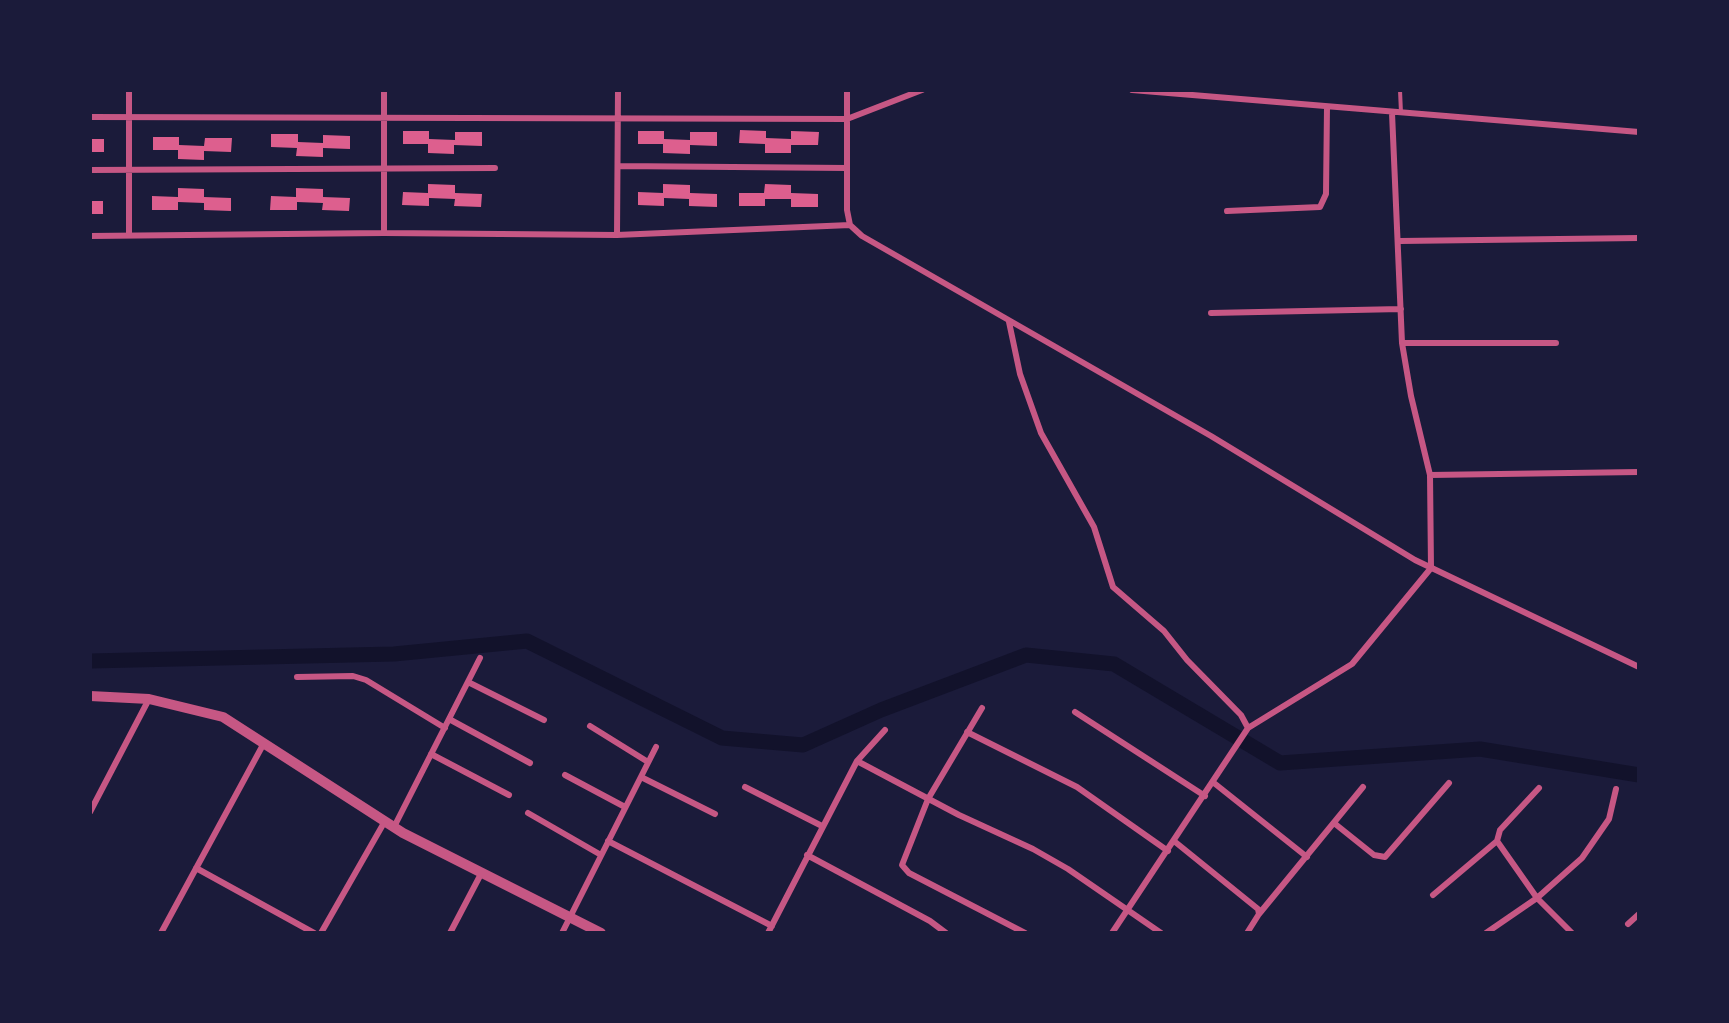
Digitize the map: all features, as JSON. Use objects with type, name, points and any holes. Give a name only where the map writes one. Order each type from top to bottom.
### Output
[{"type":"street","points":[[129,90],[129,235]]},
{"type":"street","points":[[384,90],[384,233]]},
{"type":"street","points":[[617,235],[618,90]]},
{"type":"street","points":[[847,90],[850,225]]},
{"type":"street","points":[[90,117],[847,119],[922,90]]},
{"type":"street","points":[[1132,90],[1639,132]]},
{"type":"street","points":[[1227,212],[1320,207],[1326,194],[1327,107]]},
{"type":"street","points":[[1112,933],[1214,783],[1248,728],[1352,664],[1431,568],[1430,475],[1411,396],[1402,343],[1400,241],[1392,113]]},
{"type":"street","points":[[618,166],[847,168]]},
{"type":"street","points":[[90,170],[495,168]]},
{"type":"street","points":[[90,236],[384,233],[617,235],[850,225],[878,246],[1210,436],[1431,568],[1639,667]]},
{"type":"street","points":[[1400,241],[1639,238]]},
{"type":"street","points":[[1211,313],[1401,309]]},
{"type":"street","points":[[1010,322],[1020,374],[1041,433],[1095,527],[1113,586],[1164,631],[1187,660],[1241,715],[1248,728]]},
{"type":"street","points":[[1402,343],[1556,343]]},
{"type":"street","points":[[1430,475],[1639,472]]},
{"type":"street","points":[[321,933],[431,754],[480,658]]},
{"type":"street","points":[[297,677],[353,676],[366,680],[445,728]]},
{"type":"street","points":[[468,682],[544,720]]},
{"type":"street","points":[[90,696],[149,699],[224,717],[389,824],[601,933]]},
{"type":"street","points":[[90,813],[149,699]]},
{"type":"street","points":[[982,708],[928,799],[902,860],[904,870],[1025,933]]},
{"type":"street","points":[[1075,712],[1205,796]]},
{"type":"street","points":[[449,718],[531,763]]},
{"type":"street","points":[[590,726],[648,762]]},
{"type":"street","points":[[768,933],[857,761],[885,730]]},
{"type":"street","points":[[968,732],[1077,787],[1167,851]]},
{"type":"street","points":[[161,933],[264,743]]},
{"type":"street","points":[[562,933],[656,747]]},
{"type":"street","points":[[431,754],[509,795]]},
{"type":"street","points":[[857,761],[928,799],[1033,849],[1161,933]]},
{"type":"street","points":[[565,775],[625,807]]},
{"type":"street","points":[[641,777],[715,814]]},
{"type":"street","points":[[1214,783],[1307,857]]},
{"type":"street","points":[[1334,823],[1374,855],[1386,857],[1449,783]]},
{"type":"street","points":[[745,787],[822,826]]},
{"type":"street","points":[[1246,933],[1363,787]]},
{"type":"street","points":[[1432,895],[1497,841],[1500,830],[1539,788]]},
{"type":"street","points":[[1486,933],[1537,898],[1582,858],[1609,819],[1616,789]]},
{"type":"street","points":[[528,813],[601,855]]},
{"type":"street","points":[[608,841],[772,926]]},
{"type":"street","points":[[1497,841],[1537,898],[1572,933]]},
{"type":"street","points":[[1174,842],[1258,909],[1259,914]]},
{"type":"street","points":[[807,855],[930,921],[946,933]]},
{"type":"street","points":[[196,868],[314,933]]},
{"type":"street","points":[[450,933],[482,872]]},
{"type":"street","points":[[1628,924],[1639,914]]},
{"type":"lane","points":[[1400,90],[1401,114]]},
{"type":"building","points":[[740,130],[766,131],[766,138],[791,139],[791,131],[819,132],[818,145],[791,145],[791,153],[765,153],[765,144],[739,143]]},
{"type":"building","points":[[403,131],[429,131],[429,139],[455,140],[455,132],[482,132],[482,146],[454,145],[454,154],[428,153],[428,144],[403,144]]},
{"type":"building","points":[[638,131],[664,131],[664,139],[690,140],[690,132],[717,132],[717,146],[690,145],[690,154],[663,153],[663,144],[638,144]]},
{"type":"building","points":[[271,134],[298,134],[298,142],[323,143],[323,135],[350,136],[350,149],[323,148],[323,157],[296,156],[297,148],[271,147]]},
{"type":"building","points":[[153,137],[179,137],[179,145],[204,146],[205,138],[232,138],[231,152],[204,151],[204,160],[178,159],[178,150],[153,150]]},
{"type":"building","points":[[90,139],[104,139],[104,152],[90,152]]},
{"type":"building","points":[[428,184],[455,185],[455,193],[482,194],[481,207],[454,206],[455,199],[429,198],[429,206],[402,205],[403,192],[428,193]]},
{"type":"building","points":[[663,184],[690,185],[690,193],[717,194],[717,207],[689,206],[689,199],[664,198],[664,206],[638,205],[638,192],[663,193]]},
{"type":"building","points":[[765,184],[791,185],[791,193],[818,194],[818,207],[791,207],[791,199],[765,199],[765,206],[739,206],[739,193],[764,193]]},
{"type":"building","points":[[178,188],[204,189],[204,197],[231,198],[231,211],[204,210],[204,203],[178,202],[178,210],[152,210],[152,196],[178,197]]},
{"type":"building","points":[[296,188],[323,189],[323,197],[350,198],[349,211],[322,210],[323,203],[297,202],[297,210],[270,210],[271,196],[296,197]]},
{"type":"building","points":[[90,201],[103,201],[103,214],[90,214]]},
{"type":"waterway","points":[[90,661],[394,654],[527,641],[722,738],[803,745],[881,710],[1026,655],[1114,664],[1280,763],[1480,749],[1639,775]]}]
